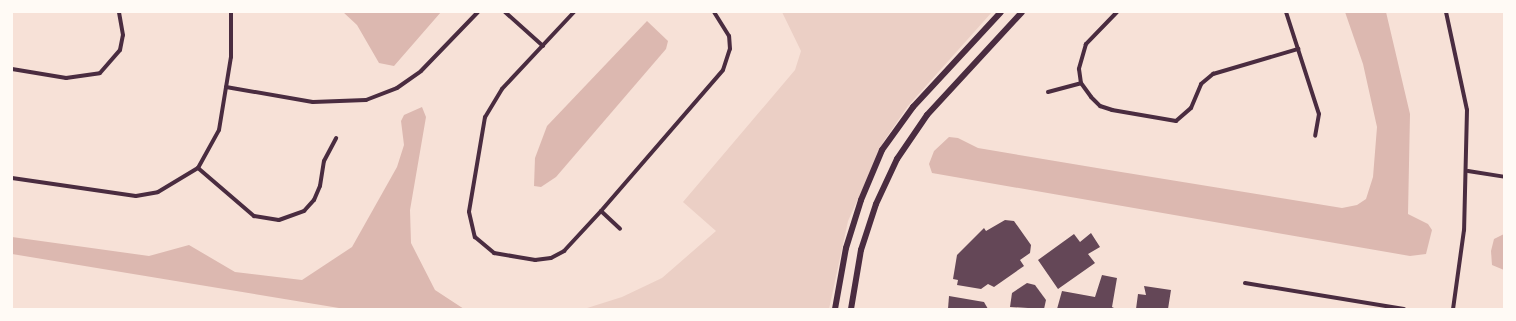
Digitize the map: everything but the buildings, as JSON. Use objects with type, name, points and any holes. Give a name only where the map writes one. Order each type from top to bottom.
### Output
[{"type":"street","points":[[12,69],[66,78],[100,73],[120,50],[123,35],[119,12]]},
{"type":"street","points":[[12,178],[136,196],[158,192],[198,168],[219,130],[233,35],[232,12]]},
{"type":"street","points":[[226,87],[313,102],[366,100],[397,88],[421,71],[478,12]]},
{"type":"street","points":[[505,12],[543,46]]},
{"type":"street","points":[[574,12],[502,89],[485,118],[469,212],[475,237],[494,253],[535,260],[564,251],[601,211],[723,70],[730,49],[729,36],[714,12]]},
{"type":"street","points":[[835,309],[846,248],[861,200],[882,150],[913,107],[1001,12]]},
{"type":"street","points":[[850,309],[861,250],[876,204],[897,160],[927,115],[1022,12]]},
{"type":"street","points":[[1117,12],[1086,44],[1079,70],[1081,82],[1100,106],[1176,121],[1191,108],[1201,84],[1213,74],[1298,49]]},
{"type":"street","points":[[1286,12],[1319,114],[1315,136]]},
{"type":"street","points":[[1446,12],[1467,110],[1468,171],[1453,309]]},
{"type":"street","points":[[1048,92],[1081,82]]},
{"type":"street","points":[[198,168],[254,216],[279,220],[304,211],[314,200],[320,186],[324,161],[336,138]]},
{"type":"street","points":[[1468,171],[1504,177]]},
{"type":"street","points":[[601,211],[620,229]]},
{"type":"street","points":[[1245,283],[1404,309]]},
{"type":"shaded area","points":[[343,12],[441,12],[394,66],[379,63],[357,25]]},
{"type":"shaded area","points":[[782,12],[992,12],[908,106],[884,141],[848,221],[829,309],[584,309],[622,297],[662,278],[716,231],[683,202],[795,70],[801,51]]},
{"type":"shaded area","points":[[1345,12],[1386,12],[1410,114],[1408,214],[1428,224],[1432,230],[1426,254],[1410,256],[932,173],[929,164],[934,151],[949,137],[958,138],[978,148],[1115,171],[1342,208],[1357,205],[1366,199],[1373,177],[1377,127],[1363,64]]},
{"type":"shaded area","points":[[647,21],[668,41],[666,49],[556,177],[541,187],[534,186],[535,158],[547,126]]},
{"type":"shaded area","points":[[422,107],[426,117],[410,210],[411,243],[435,290],[464,309],[345,309],[12,254],[12,237],[149,256],[189,245],[235,272],[302,280],[352,247],[397,167],[404,145],[401,121],[404,115]]},
{"type":"shaded area","points":[[1504,234],[1504,270],[1492,265],[1491,251],[1494,239]]}]
